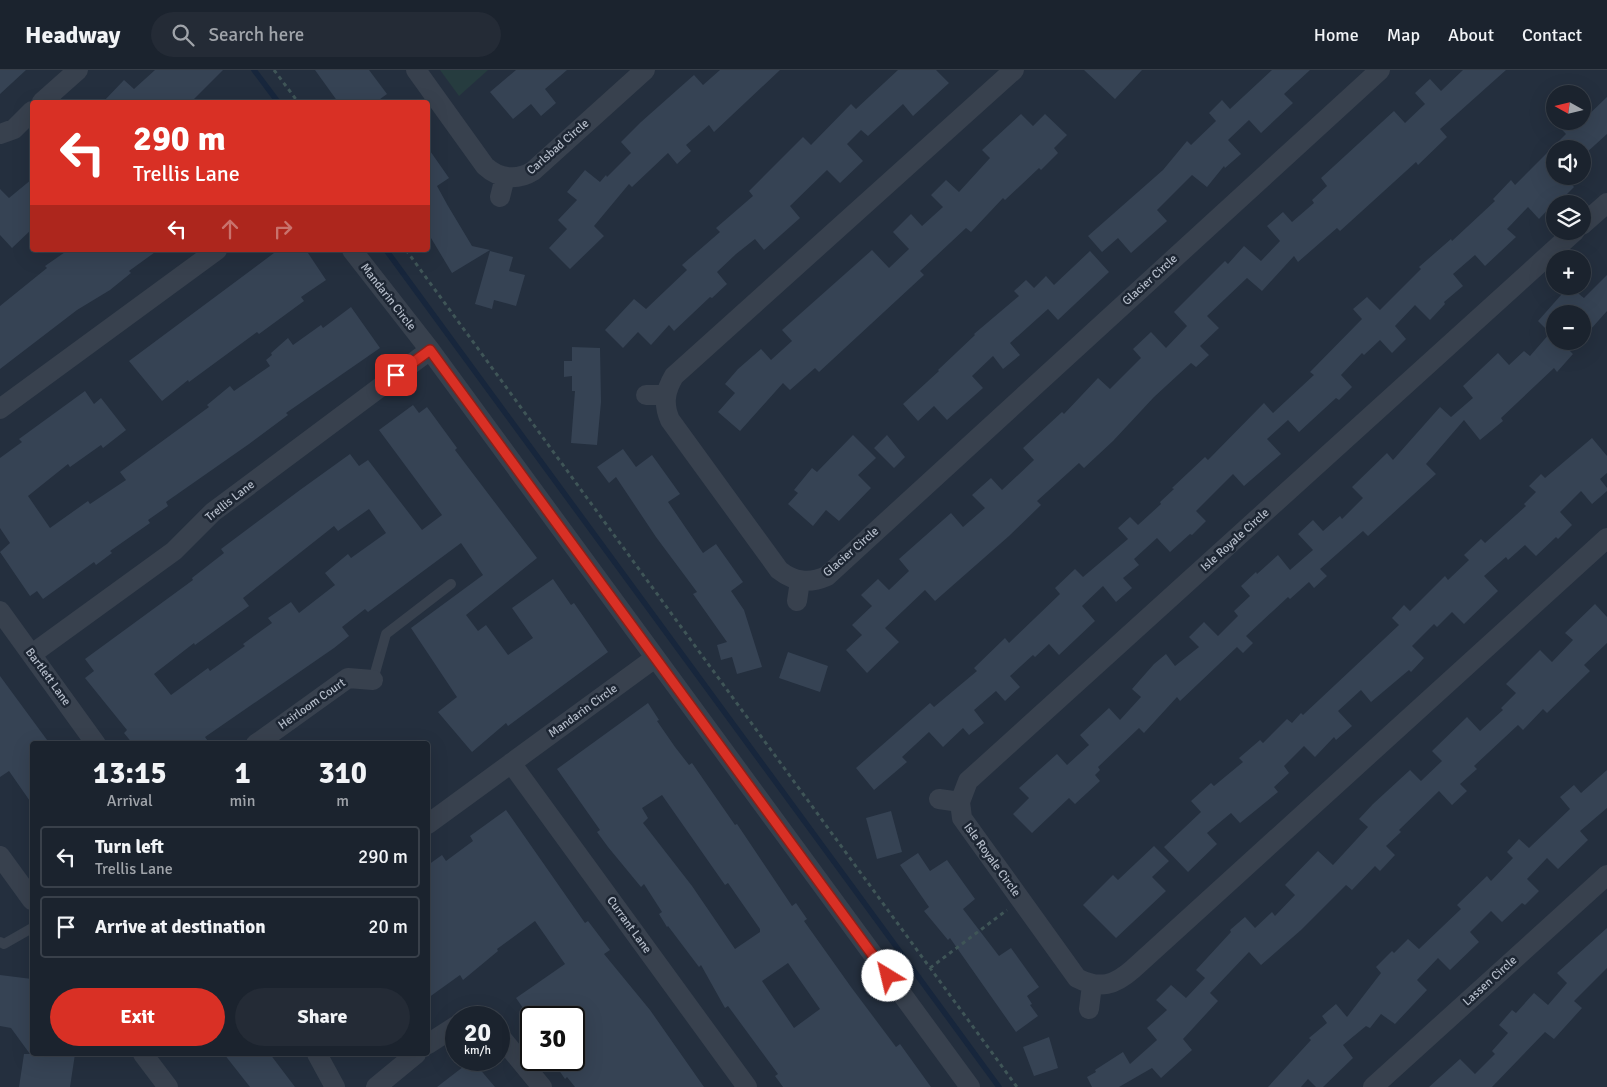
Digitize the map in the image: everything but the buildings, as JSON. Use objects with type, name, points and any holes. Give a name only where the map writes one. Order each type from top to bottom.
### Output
[{"type":"street","points":[[44,100],[78,70]]},
{"type":"street","points":[[416,70],[485,166],[496,174],[505,176],[500,197]]},
{"type":"street","name":"Carlsbad Circle","points":[[505,176],[525,176],[533,171],[645,70]]},
{"type":"street","points":[[797,602],[800,581],[786,576],[779,570],[670,420],[656,395],[674,376],[1014,70]]},
{"type":"street","name":"Glacier Circle","points":[[800,581],[817,581],[826,576],[1380,70]]},
{"type":"street","points":[[0,134],[14,129],[30,113]]},
{"type":"street","points":[[1591,217],[1607,203]]},
{"type":"street","name":"Isle Royale Circle","points":[[1092,984],[1078,978],[965,825],[960,802],[968,781],[1565,240]]},
{"type":"street","points":[[0,408],[214,252]]},
{"type":"street","name":"Mandarin Circle","points":[[354,252],[430,350],[970,1087]]},
{"type":"street","name":"Trellis Lane","points":[[32,654],[174,551],[213,512],[430,350]]},
{"type":"street","points":[[1089,1009],[1092,984],[1112,984],[1133,969],[1607,538]]},
{"type":"street","name":"Bartlett Lane","points":[[0,611],[94,741]]},
{"type":"street","name":"Mandarin Circle","points":[[430,823],[655,658]]},
{"type":"street","name":"Heirloom Court","points":[[260,741],[348,678],[373,680]]},
{"type":"street","name":"Currant Lane","points":[[511,763],[747,1087]]},
{"type":"street","points":[[939,799],[960,802]]},
{"type":"street","points":[[0,856],[30,897]]},
{"type":"street","name":"Lassen Circle","points":[[1373,1087],[1607,875]]},
{"type":"street","points":[[430,1043],[445,1033]]},
{"type":"street","points":[[510,1048],[542,1087]]},
{"type":"street","points":[[145,1056],[168,1087]]},
{"type":"street","points":[[318,1056],[335,1087]]},
{"type":"street","points":[[376,1087],[414,1056]]},
{"type":"lane","points":[[373,680],[386,634],[452,584]]},
{"type":"lane","points":[[0,942],[4,944],[30,929]]},
{"type":"path","points":[[274,70],[296,100]]},
{"type":"path","points":[[407,252],[1017,1087]]},
{"type":"path","points":[[930,968],[1021,900]]},
{"type":"green space","points":[[440,70],[488,70],[459,96]]},
{"type":"waterway","points":[[254,70],[276,100]]},
{"type":"waterway","points":[[387,252],[999,1087]]},
{"type":"route","points":[[396,375],[430,350],[888,976]]}]
